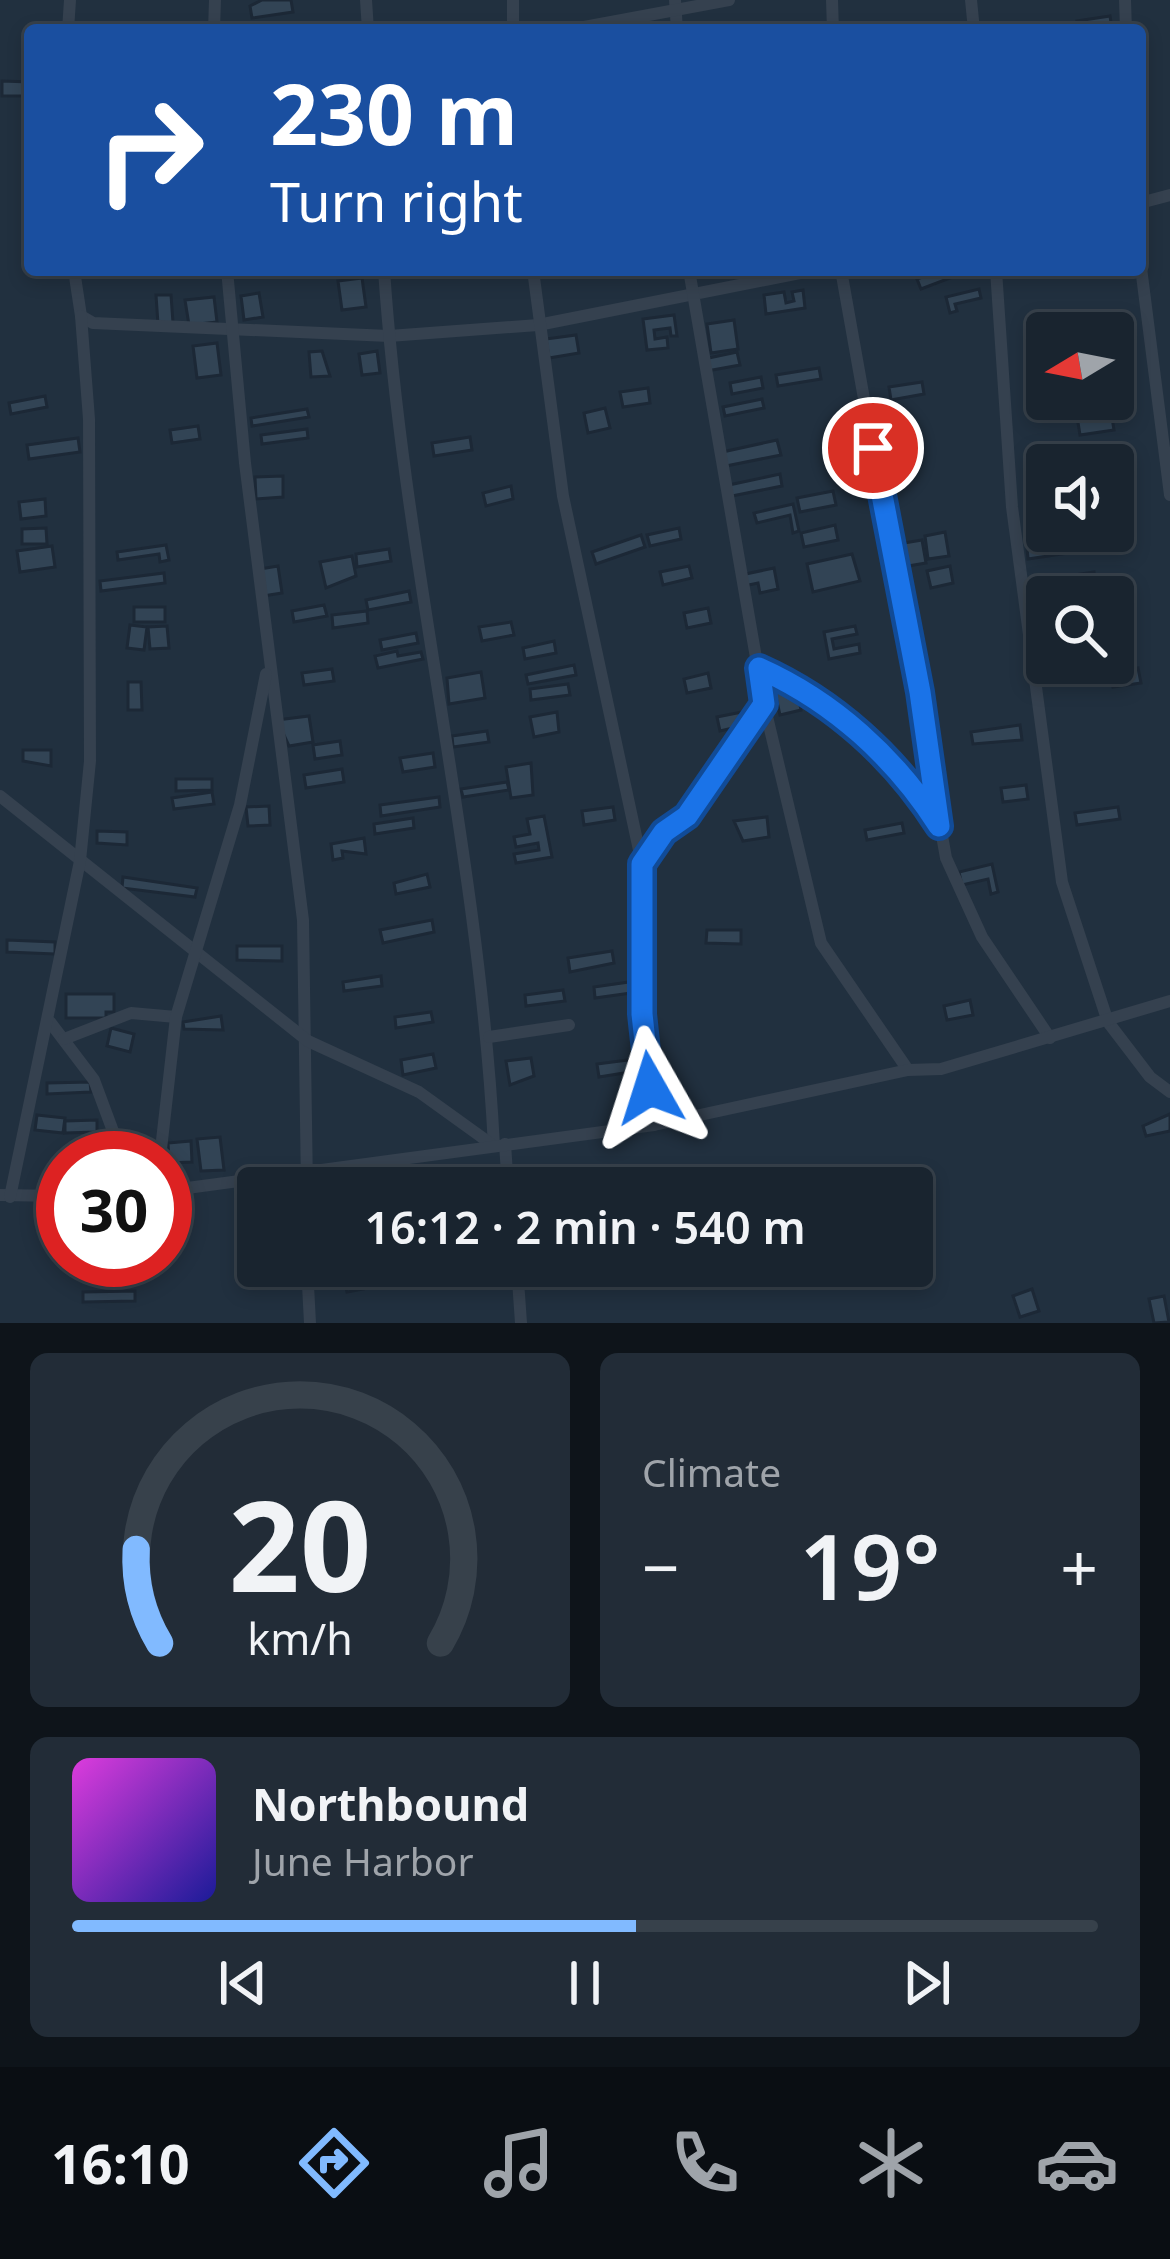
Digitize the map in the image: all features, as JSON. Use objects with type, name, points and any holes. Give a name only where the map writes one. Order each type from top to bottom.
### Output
[{"type":"street","points":[[594,24],[675,5],[729,0]]},
{"type":"street","points":[[36,1196],[5,1196],[50,1022],[80,861],[92,664],[89,419],[75,276]]},
{"type":"street","points":[[228,276],[269,661],[303,920],[307,1167]]},
{"type":"street","points":[[384,276],[504,1167]]},
{"type":"street","points":[[534,276],[563,496],[642,864],[642,1014],[655,1125]]},
{"type":"street","points":[[689,276],[764,704],[821,944],[908,1070]]},
{"type":"street","points":[[81,316],[93,323],[234,334],[389,336],[538,325],[787,276]]},
{"type":"street","points":[[842,276],[946,859],[982,937],[1050,1038]]},
{"type":"street","points":[[996,276],[1012,507],[1062,882],[1108,1022],[1150,1078],[1170,1092]]},
{"type":"street","points":[[1142,276],[1170,495]]},
{"type":"street","points":[[163,1131],[176,1017],[239,806],[269,661]]},
{"type":"street","points":[[759,668],[811,691],[853,725],[939,826]]},
{"type":"street","points":[[642,864],[664,832],[687,816],[764,704]]},
{"type":"street","points":[[0,796],[308,1041],[419,1093],[500,1145]]},
{"type":"street","points":[[337,1167],[655,1125],[908,1070],[941,1069],[1170,1001]]},
{"type":"street","points":[[64,1039],[131,1013],[176,1017]]},
{"type":"street","points":[[50,1022],[94,1080],[113,1131]]},
{"type":"street","points":[[489,1037],[569,1025]]},
{"type":"street","points":[[192,1187],[237,1181]]},
{"type":"street","points":[[308,1287],[310,1323]]},
{"type":"street","points":[[518,1287],[520,1323]]},
{"type":"building","points":[[262,0],[291,0],[293,12],[252,18],[250,6]]},
{"type":"building","points":[[1110,16],[1111,24],[1078,24]]},
{"type":"building","points":[[2,81],[24,82],[24,96],[2,96]]},
{"type":"building","points":[[925,276],[955,276],[921,289],[917,279]]},
{"type":"building","points":[[362,278],[366,307],[342,310],[338,281]]},
{"type":"building","points":[[979,289],[981,298],[955,304],[957,311],[950,313],[946,297]]},
{"type":"building","points":[[803,290],[805,308],[766,314],[764,295],[784,292],[786,303],[794,301],[792,292]]},
{"type":"building","points":[[259,293],[263,317],[244,320],[241,296]]},
{"type":"building","points":[[156,295],[171,295],[173,323],[158,324]]},
{"type":"building","points":[[214,297],[217,322],[189,325],[185,300]]},
{"type":"building","points":[[674,315],[677,336],[671,336],[670,328],[654,330],[655,339],[667,337],[668,348],[647,350],[643,319]]},
{"type":"building","points":[[734,320],[738,349],[711,353],[707,324]]},
{"type":"building","points":[[576,335],[579,353],[549,358],[546,339]]},
{"type":"building","points":[[217,343],[221,375],[197,378],[193,346]]},
{"type":"building","points":[[322,351],[330,376],[311,377],[309,352]]},
{"type":"building","points":[[377,351],[380,373],[362,375],[359,354]]},
{"type":"building","points":[[737,352],[740,365],[707,371],[704,359]]},
{"type":"building","points":[[819,368],[821,379],[778,386],[776,375]]},
{"type":"building","points":[[761,377],[763,388],[732,394],[730,383]]},
{"type":"building","points":[[922,382],[924,394],[891,400],[889,387]]},
{"type":"building","points":[[648,388],[650,403],[623,407],[620,392]]},
{"type":"building","points":[[45,396],[47,407],[11,414],[9,403]]},
{"type":"building","points":[[762,399],[764,408],[725,416],[723,407]]},
{"type":"building","points":[[605,408],[610,428],[588,433],[584,413]]},
{"type":"building","points":[[307,409],[309,417],[252,426],[251,418]]},
{"type":"building","points":[[1078,420],[1112,420],[1114,430],[1080,435]]},
{"type":"building","points":[[198,426],[200,439],[172,443],[170,430]]},
{"type":"building","points":[[307,429],[308,438],[262,444],[261,435]]},
{"type":"building","points":[[470,437],[472,450],[434,456],[432,443]]},
{"type":"building","points":[[78,438],[80,452],[29,459],[27,445]]},
{"type":"building","points":[[777,440],[781,455],[721,467],[718,453]]},
{"type":"building","points":[[780,474],[782,486],[732,496],[729,485]]},
{"type":"building","points":[[283,476],[283,497],[256,499],[255,477]]},
{"type":"building","points":[[511,486],[513,499],[486,506],[483,493]]},
{"type":"building","points":[[833,491],[836,505],[800,512],[797,498]]},
{"type":"building","points":[[45,499],[46,516],[21,519],[19,502]]},
{"type":"building","points":[[793,504],[799,531],[793,533],[790,515],[757,523],[754,513]]},
{"type":"building","points":[[835,525],[838,540],[804,547],[801,533]]},
{"type":"building","points":[[46,528],[47,544],[22,544],[22,529]]},
{"type":"building","points":[[679,528],[681,539],[650,546],[647,535]]},
{"type":"building","points":[[945,532],[949,556],[928,559],[925,536]]},
{"type":"building","points":[[641,535],[645,547],[596,564],[592,552]]},
{"type":"building","points":[[922,540],[926,563],[902,567],[898,544]]},
{"type":"building","points":[[166,545],[169,560],[160,562],[159,554],[118,560],[117,552]]},
{"type":"building","points":[[52,546],[55,567],[20,572],[17,551]]},
{"type":"building","points":[[389,549],[391,561],[357,567],[356,554]]},
{"type":"building","points":[[1027,552],[1075,552],[1028,559]]},
{"type":"building","points":[[852,554],[860,581],[813,592],[807,564]]},
{"type":"building","points":[[352,556],[356,576],[326,588],[320,562]]},
{"type":"building","points":[[278,566],[282,593],[263,596],[260,569]]},
{"type":"building","points":[[689,566],[692,578],[663,585],[660,572]]},
{"type":"building","points":[[950,566],[953,583],[931,588],[927,571]]},
{"type":"building","points":[[774,568],[778,589],[760,593],[758,583],[744,586],[741,575]]},
{"type":"building","points":[[164,573],[165,583],[101,591],[100,581]]},
{"type":"building","points":[[409,591],[411,602],[368,610],[366,600]]},
{"type":"building","points":[[324,605],[327,616],[294,622],[292,611]]},
{"type":"building","points":[[134,607],[165,607],[165,622],[134,622]]},
{"type":"building","points":[[708,608],[711,623],[687,628],[684,613]]},
{"type":"building","points":[[367,611],[368,623],[333,628],[332,615]]},
{"type":"building","points":[[511,622],[514,635],[482,641],[479,627]]},
{"type":"building","points":[[130,625],[147,627],[144,650],[127,648]]},
{"type":"building","points":[[167,626],[169,648],[150,649],[148,627]]},
{"type":"building","points":[[855,626],[857,634],[832,639],[834,649],[859,644],[860,653],[829,659],[824,632]]},
{"type":"building","points":[[416,633],[418,643],[382,650],[380,640]]},
{"type":"building","points":[[554,641],[556,653],[525,659],[523,648]]},
{"type":"building","points":[[397,651],[398,656],[421,652],[423,659],[378,668],[375,656]]},
{"type":"building","points":[[574,665],[576,675],[528,684],[526,675]]},
{"type":"building","points":[[332,669],[334,681],[304,685],[302,673]]},
{"type":"building","points":[[481,672],[485,698],[449,704],[447,678]]},
{"type":"building","points":[[708,673],[711,688],[687,693],[684,679]]},
{"type":"building","points":[[128,682],[141,682],[142,710],[128,710]]},
{"type":"building","points":[[796,683],[801,710],[780,715],[774,688]]},
{"type":"building","points":[[568,684],[570,695],[531,700],[530,689]]},
{"type":"building","points":[[747,711],[750,724],[720,731],[717,717]]},
{"type":"building","points":[[557,712],[559,732],[534,737],[530,717]]},
{"type":"building","points":[[309,716],[313,742],[289,746],[277,720]]},
{"type":"building","points":[[1020,725],[1022,740],[973,744],[971,732]]},
{"type":"building","points":[[487,731],[489,742],[453,747],[452,736]]},
{"type":"building","points":[[340,741],[342,755],[315,759],[313,745]]},
{"type":"building","points":[[23,750],[51,750],[51,766],[23,761]]},
{"type":"building","points":[[433,753],[435,767],[403,772],[400,758]]},
{"type":"building","points":[[531,763],[533,795],[511,798],[506,767]]},
{"type":"building","points":[[342,769],[344,782],[306,788],[304,775]]},
{"type":"building","points":[[176,779],[212,779],[212,790],[176,791]]},
{"type":"building","points":[[507,782],[509,790],[463,797],[461,789]]},
{"type":"building","points":[[1026,785],[1028,799],[1003,802],[1001,788]]},
{"type":"building","points":[[212,792],[214,804],[174,809],[172,798]]},
{"type":"building","points":[[439,797],[440,807],[381,816],[380,805]]},
{"type":"building","points":[[269,806],[270,825],[248,826],[246,807]]},
{"type":"building","points":[[613,807],[615,820],[584,825],[582,811]]},
{"type":"building","points":[[1118,807],[1120,819],[1077,825],[1075,813]]},
{"type":"building","points":[[544,816],[552,857],[516,863],[514,854],[539,850],[538,843],[516,847],[514,837],[530,834],[527,819]]},
{"type":"building","points":[[767,817],[769,837],[743,841],[734,821]]},
{"type":"building","points":[[413,818],[414,828],[375,834],[374,824]]},
{"type":"building","points":[[902,823],[904,833],[867,840],[865,830]]},
{"type":"building","points":[[97,831],[127,832],[127,845],[97,843]]},
{"type":"building","points":[[364,838],[366,854],[342,851],[343,858],[333,860],[331,844]]},
{"type":"building","points":[[992,864],[998,892],[991,894],[988,879],[962,885],[959,872]]},
{"type":"building","points":[[427,874],[430,887],[396,894],[394,883]]},
{"type":"building","points":[[123,877],[197,888],[195,897],[122,888]]},
{"type":"building","points":[[432,920],[434,932],[383,943],[380,930]]},
{"type":"building","points":[[707,930],[741,930],[741,944],[706,943]]},
{"type":"building","points":[[7,940],[55,942],[55,954],[7,952]]},
{"type":"building","points":[[237,946],[282,946],[282,961],[237,960]]},
{"type":"building","points":[[612,951],[614,963],[570,972],[568,958]]},
{"type":"building","points":[[381,976],[382,986],[344,991],[343,982]]},
{"type":"building","points":[[629,982],[631,993],[595,998],[594,987]]},
{"type":"building","points":[[563,990],[565,1001],[526,1006],[525,995]]},
{"type":"building","points":[[66,994],[114,994],[114,1012],[106,1012],[106,1018],[66,1018]]},
{"type":"building","points":[[970,1000],[973,1015],[947,1020],[944,1006]]},
{"type":"building","points":[[431,1012],[433,1022],[396,1028],[395,1017]]},
{"type":"building","points":[[221,1016],[223,1030],[184,1029],[183,1022]]},
{"type":"building","points":[[111,1028],[134,1034],[130,1052],[107,1046]]},
{"type":"building","points":[[433,1054],[436,1068],[403,1075],[401,1060]]},
{"type":"building","points":[[531,1058],[534,1076],[510,1085],[506,1061]]},
{"type":"building","points":[[628,1060],[630,1072],[599,1077],[597,1064]]},
{"type":"building","points":[[90,1082],[91,1092],[47,1094],[47,1083]]},
{"type":"building","points":[[1170,1114],[1170,1131],[1146,1136],[1143,1126]]},
{"type":"building","points":[[37,1115],[65,1118],[63,1131],[35,1130]]},
{"type":"building","points":[[97,1120],[97,1131],[65,1131],[65,1121]]},
{"type":"building","points":[[220,1137],[224,1170],[201,1171],[197,1139]]},
{"type":"building","points":[[1032,1289],[1039,1311],[1020,1317],[1013,1296]]},
{"type":"building","points":[[135,1291],[135,1301],[83,1302],[83,1292]]},
{"type":"building","points":[[1164,1296],[1169,1322],[1154,1323],[1149,1299]]},
{"type":"route","points":[[650,1088],[642,1014],[642,864],[664,832],[687,816],[764,704],[759,668],[811,691],[853,725],[939,826],[927,731],[873,448]]}]
